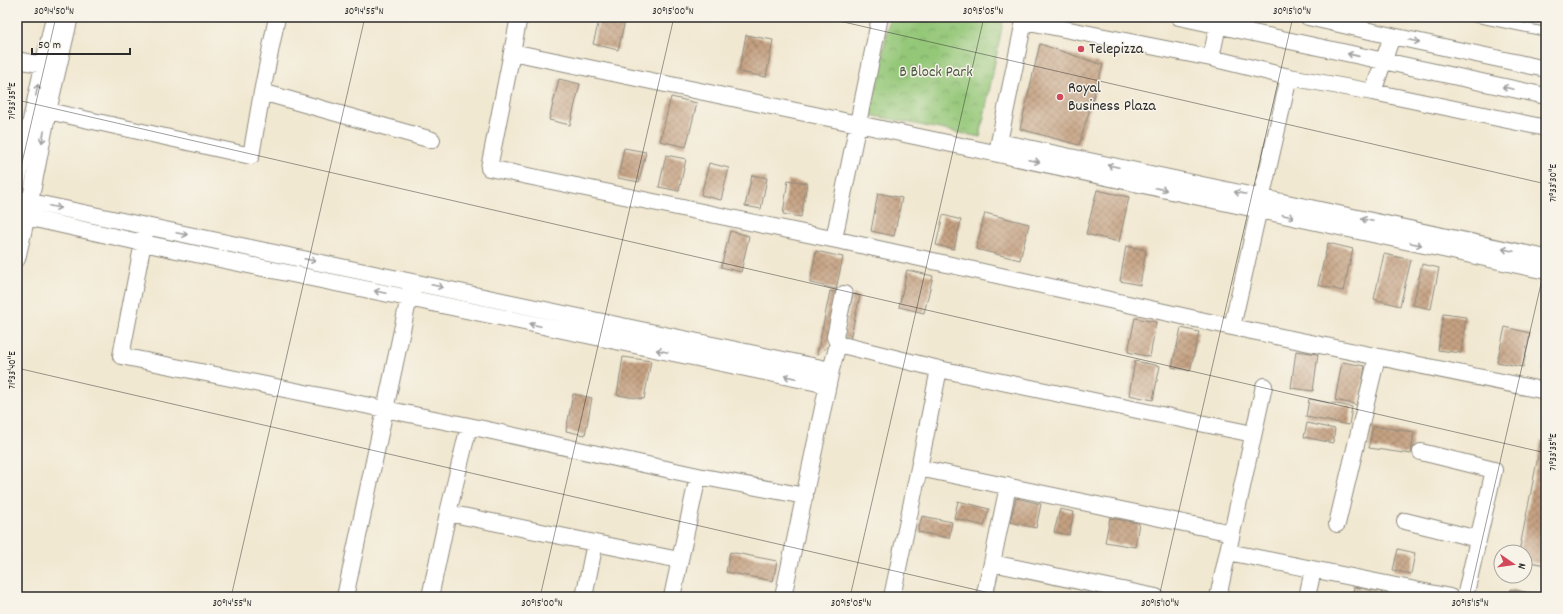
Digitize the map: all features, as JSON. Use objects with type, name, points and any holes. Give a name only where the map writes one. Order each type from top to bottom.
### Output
[{"type":"street","points":[[17,183],[42,65],[54,17]]},
{"type":"street","points":[[18,252],[24,200],[48,111],[70,17]]},
{"type":"street","points":[[48,111],[251,156],[277,17]]},
{"type":"street","points":[[519,17],[489,168],[834,239],[1232,327],[1546,391]]},
{"type":"street","points":[[834,239],[880,17]]},
{"type":"street","points":[[1179,17],[1546,96]]},
{"type":"street","points":[[1308,17],[1546,69]]},
{"type":"street","points":[[998,147],[1024,19],[1211,58],[1289,77],[1373,92],[1546,128]]},
{"type":"street","points":[[1211,58],[1218,25]]},
{"type":"street","points":[[1373,92],[1392,36]]},
{"type":"street","points":[[512,52],[858,124],[998,147],[1260,204],[1546,271]]},
{"type":"street","points":[[17,60],[58,69]]},
{"type":"street","points":[[1232,327],[1289,77]]},
{"type":"street","points":[[262,92],[432,140]]},
{"type":"street","points":[[24,200],[146,227],[412,281],[831,370]]},
{"type":"street","points":[[1260,204],[1546,258]]},
{"type":"street","points":[[22,216],[143,243],[828,385]]},
{"type":"street","points":[[146,227],[121,356],[469,426],[698,476],[804,496]]},
{"type":"street","points":[[345,597],[412,281]]},
{"type":"street","points":[[783,597],[831,370],[838,344],[835,337],[844,294]]},
{"type":"street","points":[[838,344],[939,369],[1253,434]]},
{"type":"street","points":[[1337,524],[1377,357]]},
{"type":"street","points":[[892,597],[939,369]]},
{"type":"street","points":[[1218,597],[1264,386]]},
{"type":"street","points":[[430,597],[469,426]]},
{"type":"street","points":[[1421,452],[1494,470],[1465,597]]},
{"type":"street","points":[[919,468],[1232,533]]},
{"type":"street","points":[[672,597],[698,476]]},
{"type":"street","points":[[984,597],[1008,486]]},
{"type":"street","points":[[448,513],[679,560]]},
{"type":"street","points":[[1405,521],[1478,539]]},
{"type":"street","points":[[584,597],[595,543]]},
{"type":"street","points":[[1228,552],[1313,570],[1388,591],[1450,597]]},
{"type":"street","points":[[992,563],[1156,597]]},
{"type":"street","points":[[1307,597],[1313,570]]},
{"type":"lane","points":[[1473,17],[1546,32]]},
{"type":"green space","name":"B Block Park","points":[[890,17],[1004,17],[980,137],[870,115]]},
{"type":"building","points":[[600,17],[626,17],[618,50],[593,44]]},
{"type":"building","points":[[746,35],[773,40],[766,77],[739,72]]},
{"type":"building","name":"Royal Business Plaza","points":[[1040,44],[1103,65],[1079,145],[1020,129]]},
{"type":"building","points":[[559,79],[580,84],[570,125],[549,120]]},
{"type":"building","points":[[671,97],[697,103],[686,147],[660,141]]},
{"type":"building","points":[[624,148],[646,152],[639,182],[618,178]]},
{"type":"building","points":[[666,155],[686,159],[679,191],[659,187]]},
{"type":"building","points":[[709,163],[729,168],[721,200],[701,195]]},
{"type":"building","points":[[752,175],[767,178],[761,209],[745,206]]},
{"type":"building","points":[[788,180],[807,183],[801,217],[783,214]]},
{"type":"building","points":[[1097,190],[1129,197],[1119,242],[1086,234]]},
{"type":"building","points":[[878,193],[902,198],[894,236],[871,231]]},
{"type":"building","points":[[985,213],[1029,224],[1020,260],[976,249]]},
{"type":"building","points":[[943,215],[961,220],[954,249],[936,245]]},
{"type":"building","points":[[730,231],[749,236],[741,272],[721,267]]},
{"type":"building","points":[[1328,243],[1353,249],[1343,291],[1318,285]]},
{"type":"building","points":[[1126,246],[1146,250],[1140,285],[1120,281]]},
{"type":"building","points":[[816,251],[843,257],[836,289],[810,283]]},
{"type":"building","points":[[1384,254],[1411,260],[1400,306],[1374,299]]},
{"type":"building","points":[[1422,264],[1439,268],[1431,309],[1413,305]]},
{"type":"building","points":[[907,270],[933,276],[924,313],[899,307]]},
{"type":"building","points":[[830,291],[840,293],[829,345],[817,355]]},
{"type":"building","points":[[853,294],[860,296],[850,339],[843,337]]},
{"type":"building","points":[[1443,314],[1466,317],[1461,353],[1438,350]]},
{"type":"building","points":[[1135,318],[1156,322],[1150,357],[1128,352]]},
{"type":"building","points":[[1505,327],[1530,333],[1523,367],[1497,362]]},
{"type":"building","points":[[1181,328],[1199,332],[1190,371],[1172,367]]},
{"type":"building","points":[[1296,351],[1318,354],[1313,391],[1291,388]]},
{"type":"building","points":[[1546,353],[1546,372],[1542,371]]},
{"type":"building","points":[[623,357],[651,361],[644,399],[617,395]]},
{"type":"building","points":[[1135,361],[1160,366],[1153,400],[1129,395]]},
{"type":"building","points":[[1342,362],[1365,366],[1358,405],[1335,400]]},
{"type":"building","points":[[573,394],[592,398],[585,435],[566,431]]},
{"type":"building","points":[[1309,399],[1352,407],[1349,425],[1306,417]]},
{"type":"building","points":[[1307,423],[1335,429],[1333,443],[1304,437]]},
{"type":"building","points":[[1373,426],[1414,432],[1411,454],[1369,448]]},
{"type":"building","points":[[1541,441],[1546,442],[1546,565],[1533,563],[1533,544],[1521,544]]},
{"type":"building","points":[[1016,498],[1041,504],[1036,528],[1010,522]]},
{"type":"building","points":[[958,501],[989,509],[984,526],[954,518]]},
{"type":"building","points":[[1060,509],[1074,512],[1069,535],[1054,532]]},
{"type":"building","points":[[922,516],[952,522],[949,538],[918,532]]},
{"type":"building","points":[[1110,518],[1139,523],[1135,547],[1105,542]]},
{"type":"building","points":[[1398,549],[1415,553],[1411,574],[1393,570]]},
{"type":"building","points":[[730,552],[777,561],[773,581],[726,572]]},
{"type":"building","points":[[1354,587],[1382,592],[1381,597],[1352,597]]},
{"type":"building","points":[[1511,589],[1543,596],[1543,597],[1509,597]]},
{"type":"place","name":"Telepizza","points":[[1081,49]]},
{"type":"place","name":"Royal Business Plaza","points":[[1060,97]]}]
